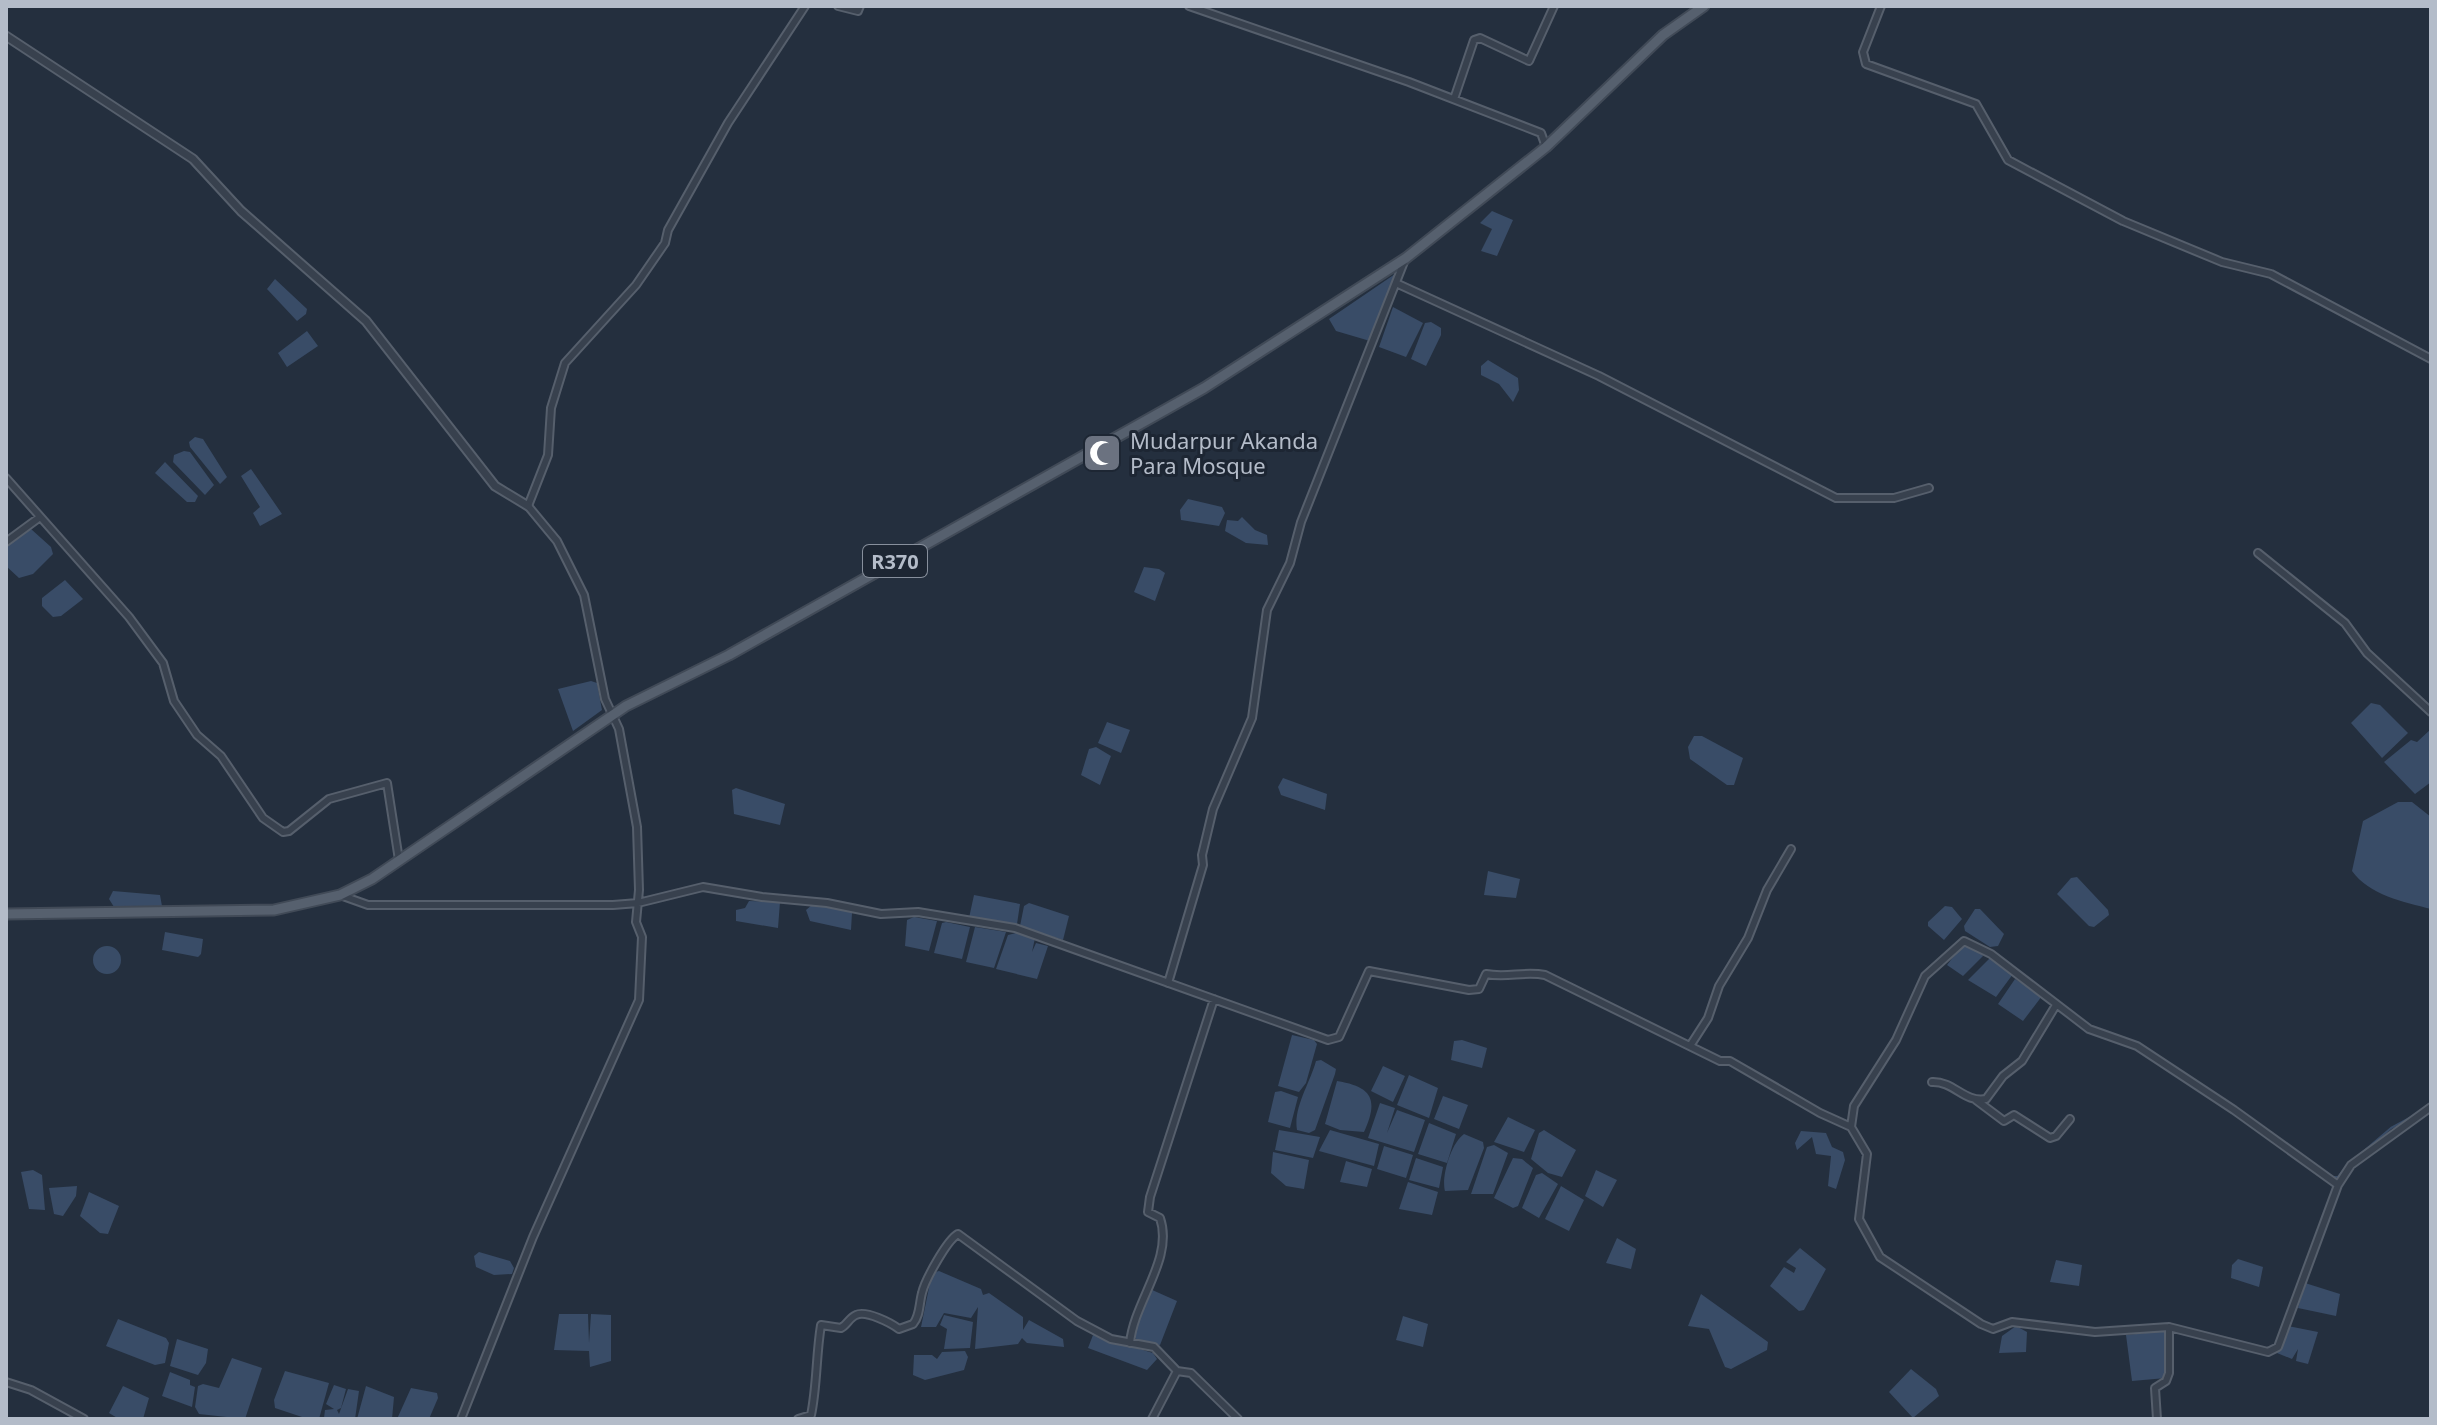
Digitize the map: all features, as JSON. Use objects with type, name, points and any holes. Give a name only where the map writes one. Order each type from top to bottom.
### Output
[{"type":"main road","name":"R370","points":[[6,914],[250,911],[294,906],[340,895],[399,863],[612,715],[729,655],[1204,388],[1406,258],[1546,147],[1663,35],[1704,6]]},
{"type":"street","points":[[528,506],[548,455],[551,408],[565,363],[636,285],[665,243],[668,230],[728,123],[805,6]]},
{"type":"street","points":[[838,6],[851,12],[860,6]]},
{"type":"street","points":[[1189,6],[1454,99],[1541,133],[1546,147]]},
{"type":"street","points":[[1454,99],[1474,40],[1480,38],[1529,61],[1554,6]]},
{"type":"street","points":[[1881,6],[1863,52],[1866,64],[1976,104],[2008,160],[2179,246],[2222,262],[2271,274],[2431,359]]},
{"type":"street","points":[[6,36],[193,159],[241,211],[366,321],[495,486],[528,506],[557,541],[584,595],[605,699],[619,729],[637,827],[636,922],[642,937],[639,1000],[634,1019],[618,1045],[533,1237],[461,1419]]},
{"type":"street","points":[[1168,983],[1203,865],[1202,855],[1213,809],[1252,718],[1267,610],[1290,563],[1301,522],[1406,258]]},
{"type":"street","points":[[1398,284],[1611,381],[1836,498],[1894,498],[1929,488]]},
{"type":"street","points":[[6,478],[129,617],[163,663],[179,708],[197,735],[221,756],[269,824],[283,832],[289,831],[329,799],[387,783],[399,863]]},
{"type":"street","points":[[6,542],[40,517]]},
{"type":"street","points":[[2258,553],[2345,623],[2367,653],[2431,712]]},
{"type":"street","points":[[1690,1046],[1708,1018],[1721,981],[1748,938],[1767,890],[1791,849]]},
{"type":"street","points":[[340,895],[368,905],[638,903],[703,887],[827,903],[881,914],[918,912],[1015,928],[1328,1040],[1339,1037],[1369,971],[1469,990],[1479,989],[1484,975],[1504,978],[1522,971],[1573,987],[1720,1061],[1730,1061],[1820,1113],[1851,1127],[1867,1154],[1859,1219],[1880,1257],[1926,1290],[1993,1329],[2012,1322],[2095,1332],[2169,1327],[2274,1351],[2338,1185],[2351,1165],[2431,1107]]},
{"type":"street","points":[[1851,1127],[1854,1106],[1896,1040],[1925,976],[1962,941],[1991,954],[2089,1029],[2137,1046],[2234,1110],[2338,1185]]},
{"type":"street","points":[[1130,1343],[1133,1325],[1164,1237],[1160,1218],[1148,1212],[1150,1197],[1214,999]]},
{"type":"street","points":[[1976,1100],[1986,1099],[2003,1076],[2022,1061],[2056,1005]]},
{"type":"street","points":[[1932,1082],[1944,1082],[2004,1121],[2014,1115],[2050,1138],[2056,1136],[2070,1119]]},
{"type":"street","points":[[798,1419],[811,1415],[813,1411],[812,1386],[821,1325],[841,1328],[852,1317],[863,1314],[875,1315],[880,1321],[899,1329],[913,1324],[929,1271],[937,1265],[951,1238],[958,1234],[1077,1321],[1111,1339],[1154,1347],[1177,1371],[1191,1373],[1238,1419]]},
{"type":"street","points":[[2157,1419],[2155,1388],[2166,1381],[2169,1373],[2169,1327]]},
{"type":"street","points":[[1152,1419],[1177,1371]]},
{"type":"street","points":[[6,1382],[31,1390],[84,1419]]},
{"type":"water","points":[[1492,211],[1513,220],[1497,256],[1481,251],[1492,229],[1480,223]]},
{"type":"water","points":[[1395,274],[1370,341],[1336,331],[1329,319]]},
{"type":"water","points":[[275,279],[307,309],[306,314],[297,321],[267,289]]},
{"type":"water","points":[[1393,307],[1423,323],[1406,357],[1379,347]]},
{"type":"water","points":[[1431,322],[1441,328],[1441,335],[1426,366],[1411,359],[1425,323]]},
{"type":"water","points":[[307,331],[318,346],[287,367],[278,353]]},
{"type":"water","points":[[1488,360],[1518,378],[1519,390],[1513,402],[1499,384],[1481,375],[1481,366]]},
{"type":"water","points":[[195,437],[203,439],[227,477],[220,484],[190,447],[189,442]]},
{"type":"water","points":[[190,452],[214,485],[205,495],[173,462],[174,455]]},
{"type":"water","points":[[165,462],[198,496],[195,502],[187,502],[155,473]]},
{"type":"water","points":[[251,469],[282,514],[260,526],[253,513],[260,507],[241,476]]},
{"type":"water","points":[[1188,499],[1222,507],[1225,513],[1219,526],[1181,520],[1180,510]]},
{"type":"water","points":[[1242,517],[1255,530],[1267,535],[1268,545],[1246,543],[1225,531],[1227,520],[1238,521]]},
{"type":"water","points":[[31,529],[51,547],[53,554],[33,574],[19,578],[6,566],[6,545]]},
{"type":"water","points":[[1144,567],[1165,573],[1155,601],[1134,592]]},
{"type":"water","points":[[65,580],[83,599],[61,616],[53,617],[42,606],[42,598]]},
{"type":"water","points":[[591,681],[597,683],[602,710],[573,731],[558,689]]},
{"type":"water","points":[[2371,703],[2380,705],[2408,733],[2382,758],[2351,723]]},
{"type":"water","points":[[1107,722],[1130,730],[1121,753],[1098,743]]},
{"type":"water","points":[[2431,729],[2431,782],[2415,794],[2384,762],[2411,740],[2417,742]]},
{"type":"water","points":[[1694,736],[1702,736],[1743,758],[1734,785],[1727,785],[1690,759],[1688,747]]},
{"type":"water","points":[[1096,747],[1111,756],[1100,785],[1081,775],[1089,749]]},
{"type":"water","points":[[1283,778],[1327,794],[1325,810],[1281,795],[1278,787]]},
{"type":"water","points":[[736,788],[785,804],[780,825],[734,814],[732,790]]},
{"type":"water","points":[[2398,802],[2412,802],[2431,817],[2431,909],[2377,892],[2352,871],[2363,821]]},
{"type":"water","points":[[1488,871],[1520,879],[1516,898],[1484,895]]},
{"type":"water","points":[[2077,877],[2108,910],[2109,915],[2094,927],[2089,926],[2057,894],[2071,878]]},
{"type":"water","points":[[113,891],[160,895],[162,906],[114,907],[109,899]]},
{"type":"water","points":[[974,895],[1020,904],[1017,924],[969,918]]},
{"type":"water","points":[[749,901],[780,902],[778,928],[736,921],[736,910],[745,908]]},
{"type":"water","points":[[1029,903],[1069,916],[1063,940],[1020,926],[1024,906]]},
{"type":"water","points":[[813,904],[848,910],[852,913],[851,930],[810,921],[806,910]]},
{"type":"water","points":[[1945,906],[1952,907],[1962,919],[1944,940],[1928,926],[1928,922]]},
{"type":"water","points":[[1975,909],[1980,909],[2004,934],[1998,946],[1990,947],[1965,931],[1964,926]]},
{"type":"water","points":[[914,917],[937,921],[929,951],[905,946],[907,920]]},
{"type":"water","points":[[942,923],[970,927],[962,959],[934,953]]},
{"type":"water","points":[[975,927],[1006,932],[994,968],[966,962]]},
{"type":"water","points":[[165,932],[203,939],[201,954],[198,957],[162,950]]},
{"type":"water","points":[[1020,932],[1035,938],[1032,952],[1036,943],[1048,946],[1037,979],[996,969],[1008,935]]},
{"type":"water","points":[[1963,944],[1980,951],[1983,956],[1963,976],[1947,965]]},
{"type":"water","points":[[107,946],[117,950],[121,960],[117,970],[107,974],[97,970],[93,960],[97,950]]},
{"type":"water","points":[[1990,958],[2013,974],[1996,997],[1968,980]]},
{"type":"water","points":[[2015,979],[2042,996],[2023,1021],[1998,1004]]},
{"type":"water","points":[[1292,1035],[1314,1040],[1317,1044],[1306,1083],[1299,1092],[1278,1086]]},
{"type":"water","points":[[1462,1040],[1487,1048],[1482,1068],[1451,1060],[1454,1041]]},
{"type":"water","points":[[1321,1060],[1336,1069],[1335,1074],[1315,1130],[1309,1133],[1297,1130],[1300,1104],[1316,1061]]},
{"type":"water","points":[[1383,1066],[1405,1076],[1393,1102],[1371,1091]]},
{"type":"water","points":[[1409,1075],[1438,1088],[1429,1118],[1397,1105]]},
{"type":"water","points":[[1337,1081],[1359,1087],[1370,1097],[1371,1112],[1364,1132],[1340,1130],[1325,1124]]},
{"type":"water","points":[[1275,1092],[1298,1097],[1290,1128],[1268,1122]]},
{"type":"water","points":[[1443,1096],[1468,1105],[1459,1129],[1434,1119]]},
{"type":"water","points":[[1380,1103],[1395,1108],[1387,1133],[1397,1110],[1425,1120],[1414,1152],[1368,1138]]},
{"type":"water","points":[[1508,1117],[1535,1130],[1524,1152],[1494,1142]]},
{"type":"water","points":[[1429,1123],[1456,1134],[1447,1163],[1418,1154]]},
{"type":"water","points":[[1279,1130],[1320,1137],[1313,1158],[1275,1150]]},
{"type":"water","points":[[1330,1130],[1379,1144],[1374,1166],[1319,1151]]},
{"type":"water","points":[[1544,1130],[1576,1150],[1562,1177],[1548,1173],[1531,1159],[1539,1133]]},
{"type":"water","points":[[1801,1131],[1826,1133],[1832,1147],[1843,1152],[1845,1160],[1836,1189],[1828,1186],[1831,1156],[1816,1154],[1812,1137],[1797,1150],[1795,1143]]},
{"type":"water","points":[[1464,1134],[1483,1142],[1484,1148],[1468,1190],[1445,1191],[1448,1161]]},
{"type":"water","points":[[1494,1145],[1508,1153],[1493,1194],[1471,1194],[1487,1147]]},
{"type":"water","points":[[1384,1146],[1413,1155],[1406,1178],[1377,1169]]},
{"type":"water","points":[[1273,1152],[1309,1160],[1304,1189],[1286,1186],[1271,1173]]},
{"type":"water","points":[[1416,1158],[1443,1167],[1439,1188],[1409,1180]]},
{"type":"water","points":[[1513,1158],[1522,1159],[1533,1168],[1518,1206],[1513,1208],[1494,1198]]},
{"type":"water","points":[[1346,1161],[1372,1169],[1367,1187],[1340,1182]]},
{"type":"water","points":[[33,1170],[42,1175],[45,1210],[29,1209],[21,1172]]},
{"type":"water","points":[[1596,1170],[1617,1180],[1603,1207],[1585,1196]]},
{"type":"water","points":[[1542,1173],[1558,1184],[1539,1218],[1522,1208],[1536,1175]]},
{"type":"water","points":[[1408,1182],[1438,1192],[1432,1215],[1399,1209]]},
{"type":"water","points":[[77,1186],[76,1196],[63,1216],[54,1214],[49,1188]]},
{"type":"water","points":[[1561,1186],[1584,1200],[1569,1231],[1545,1219]]},
{"type":"water","points":[[89,1192],[119,1206],[108,1234],[100,1233],[80,1216]]},
{"type":"water","points":[[1617,1238],[1636,1249],[1631,1269],[1606,1263]]},
{"type":"water","points":[[1800,1248],[1826,1269],[1804,1310],[1799,1311],[1770,1286],[1784,1267],[1794,1273],[1796,1268],[1786,1262]]},
{"type":"water","points":[[479,1252],[510,1261],[514,1268],[512,1274],[494,1275],[476,1267],[474,1256]]},
{"type":"water","points":[[2238,1259],[2263,1267],[2259,1287],[2231,1278],[2232,1265]]},
{"type":"water","points":[[2056,1260],[2082,1265],[2079,1286],[2050,1282]]},
{"type":"water","points":[[939,1271],[981,1289],[983,1295],[989,1293],[1023,1317],[1023,1330],[1029,1320],[1063,1339],[1064,1347],[1027,1343],[1022,1338],[1018,1344],[975,1349],[978,1307],[971,1318],[944,1313],[936,1327],[921,1327],[932,1273]]},
{"type":"water","points":[[2305,1283],[2340,1294],[2336,1316],[2298,1308]]},
{"type":"water","points":[[1150,1289],[1177,1301],[1160,1345],[1137,1340],[1133,1335]]},
{"type":"water","points":[[1701,1294],[1768,1342],[1767,1350],[1731,1369],[1725,1367],[1709,1329],[1688,1326]]},
{"type":"water","points":[[559,1314],[588,1314],[589,1343],[591,1314],[611,1315],[611,1361],[590,1367],[589,1351],[554,1350]]},
{"type":"water","points":[[944,1315],[973,1322],[970,1348],[944,1349],[947,1329],[940,1325]]},
{"type":"water","points":[[1403,1316],[1428,1324],[1423,1347],[1396,1340]]},
{"type":"water","points":[[118,1319],[166,1338],[169,1343],[165,1363],[155,1365],[106,1346]]},
{"type":"water","points":[[2016,1326],[2027,1332],[2026,1352],[1999,1353],[2002,1336]]},
{"type":"water","points":[[2288,1326],[2318,1332],[2308,1364],[2296,1361],[2298,1349],[2292,1359],[2277,1353]]},
{"type":"water","points":[[2168,1333],[2166,1378],[2132,1381],[2126,1335]]},
{"type":"water","points":[[1093,1335],[1153,1353],[1157,1359],[1147,1370],[1088,1348]]},
{"type":"water","points":[[177,1339],[208,1349],[206,1363],[198,1375],[170,1366]]},
{"type":"water","points":[[965,1351],[968,1357],[964,1370],[925,1380],[913,1375],[914,1355],[932,1355],[937,1359],[942,1352]]},
{"type":"water","points":[[232,1358],[262,1368],[245,1419],[199,1414],[195,1407],[198,1386],[203,1384],[219,1388]]},
{"type":"water","points":[[1911,1369],[1936,1389],[1939,1396],[1913,1418],[1889,1392]]},
{"type":"water","points":[[285,1371],[329,1383],[319,1419],[308,1419],[275,1408],[274,1400]]},
{"type":"water","points":[[170,1372],[190,1380],[190,1385],[195,1387],[192,1407],[162,1396]]},
{"type":"water","points":[[334,1385],[346,1389],[341,1408],[337,1410],[339,1414],[348,1389],[359,1391],[355,1419],[324,1418],[325,1410],[334,1409],[326,1404]]},
{"type":"water","points":[[123,1386],[149,1398],[143,1419],[119,1419],[109,1413]]},
{"type":"water","points":[[366,1386],[394,1397],[392,1419],[357,1419]]},
{"type":"water","points":[[411,1388],[437,1393],[438,1398],[429,1419],[397,1419]]},
{"type":"waterway","points":[[2351,1162],[2391,1128],[2417,1114]]},
{"type":"waterway","points":[[2331,1177],[2338,1177],[2347,1166]]},
{"type":"place","name":"Mudarpur Akanda Para Mosque","points":[[1102,453]]}]
